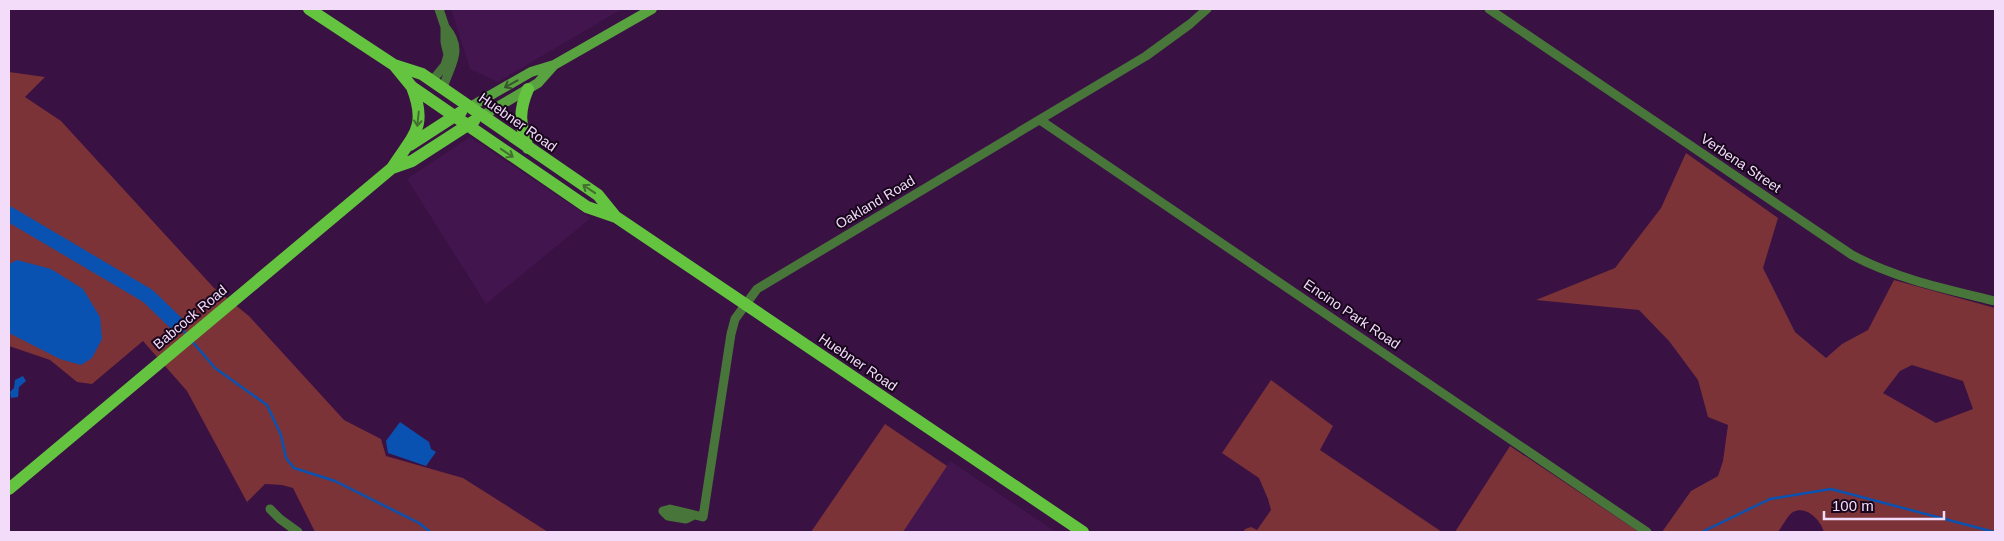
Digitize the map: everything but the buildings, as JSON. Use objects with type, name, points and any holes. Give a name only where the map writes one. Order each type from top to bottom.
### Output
[{"type":"main road","name":"Huebner Road","points":[[309,9],[394,65],[422,74],[437,84],[598,195],[616,217]]},
{"type":"main road","name":"Babcock Road","points":[[9,489],[392,168],[404,149],[454,116],[531,72],[554,65],[652,9]]},
{"type":"main road","name":"Huebner Road","points":[[394,65],[412,87],[587,207],[616,217],[1083,532]]},
{"type":"main road","name":"Babcock Road","points":[[392,168],[412,161],[467,125],[538,83],[554,65]]},
{"type":"main road","points":[[404,149],[417,130],[419,122],[418,104],[412,87]]},
{"type":"main road","points":[[528,89],[521,105],[520,116],[528,148]]},
{"type":"street","points":[[437,84],[456,56],[452,35],[445,27],[439,9]]},
{"type":"street","name":"Oakland Road","points":[[692,516],[703,517],[731,334],[735,319],[745,303],[761,285],[1146,56],[1208,9]]},
{"type":"street","name":"Verbena Street","points":[[1489,9],[1852,255],[1873,266],[1898,275],[1995,301]]},
{"type":"street","name":"Encino Park Road","points":[[1040,120],[1647,532]]},
{"type":"street","points":[[270,508],[280,519],[298,532]]},
{"type":"shaded area","points":[[451,9],[622,9],[498,82],[470,69]]},
{"type":"shaded area","points":[[9,72],[45,77],[25,97],[61,121],[214,288],[249,316],[344,420],[381,439],[386,456],[463,478],[548,532],[315,532],[293,488],[265,484],[247,502],[187,391],[143,341],[92,384],[77,382],[50,360],[9,346]]},
{"type":"shaded area","points":[[470,137],[591,218],[486,304],[407,179]]},
{"type":"shaded area","points":[[1686,153],[1778,218],[1763,268],[1795,332],[1826,358],[1842,344],[1868,330],[1894,280],[1995,308],[1995,532],[1824,532],[1820,523],[1813,515],[1798,510],[1791,514],[1778,532],[1662,532],[1691,491],[1718,476],[1723,461],[1728,425],[1708,417],[1698,380],[1669,341],[1639,310],[1536,300],[1615,268],[1661,208]],"holes":[[[1912,365],[1963,381],[1973,409],[1936,423],[1883,393],[1900,371]]]},
{"type":"shaded area","points":[[1271,380],[1333,426],[1320,450],[1442,532],[1243,532],[1251,527],[1257,530],[1271,510],[1259,478],[1222,453]]},
{"type":"shaded area","points":[[885,424],[947,466],[903,532],[811,532]]},
{"type":"shaded area","points":[[1510,446],[1639,532],[1455,532]]},
{"type":"shaded area","points":[[950,461],[1056,532],[903,532]]},
{"type":"water","points":[[17,260],[51,269],[83,289],[100,317],[102,339],[92,358],[81,365],[60,359],[9,333],[9,264]]},
{"type":"water","points":[[23,376],[26,381],[19,387],[18,397],[11,398],[10,392],[14,388],[15,380]]},
{"type":"water","points":[[400,422],[429,442],[431,449],[436,452],[426,466],[388,453],[386,441]]},
{"type":"waterway","points":[[9,214],[148,296],[177,324]]},
{"type":"waterway","points":[[177,324],[186,334]]},
{"type":"waterway","points":[[191,340],[215,368],[267,405],[281,435],[286,458],[294,468],[335,481],[419,523],[430,532]]},
{"type":"waterway","points":[[1702,532],[1770,499],[1831,489],[1994,532]]}]
